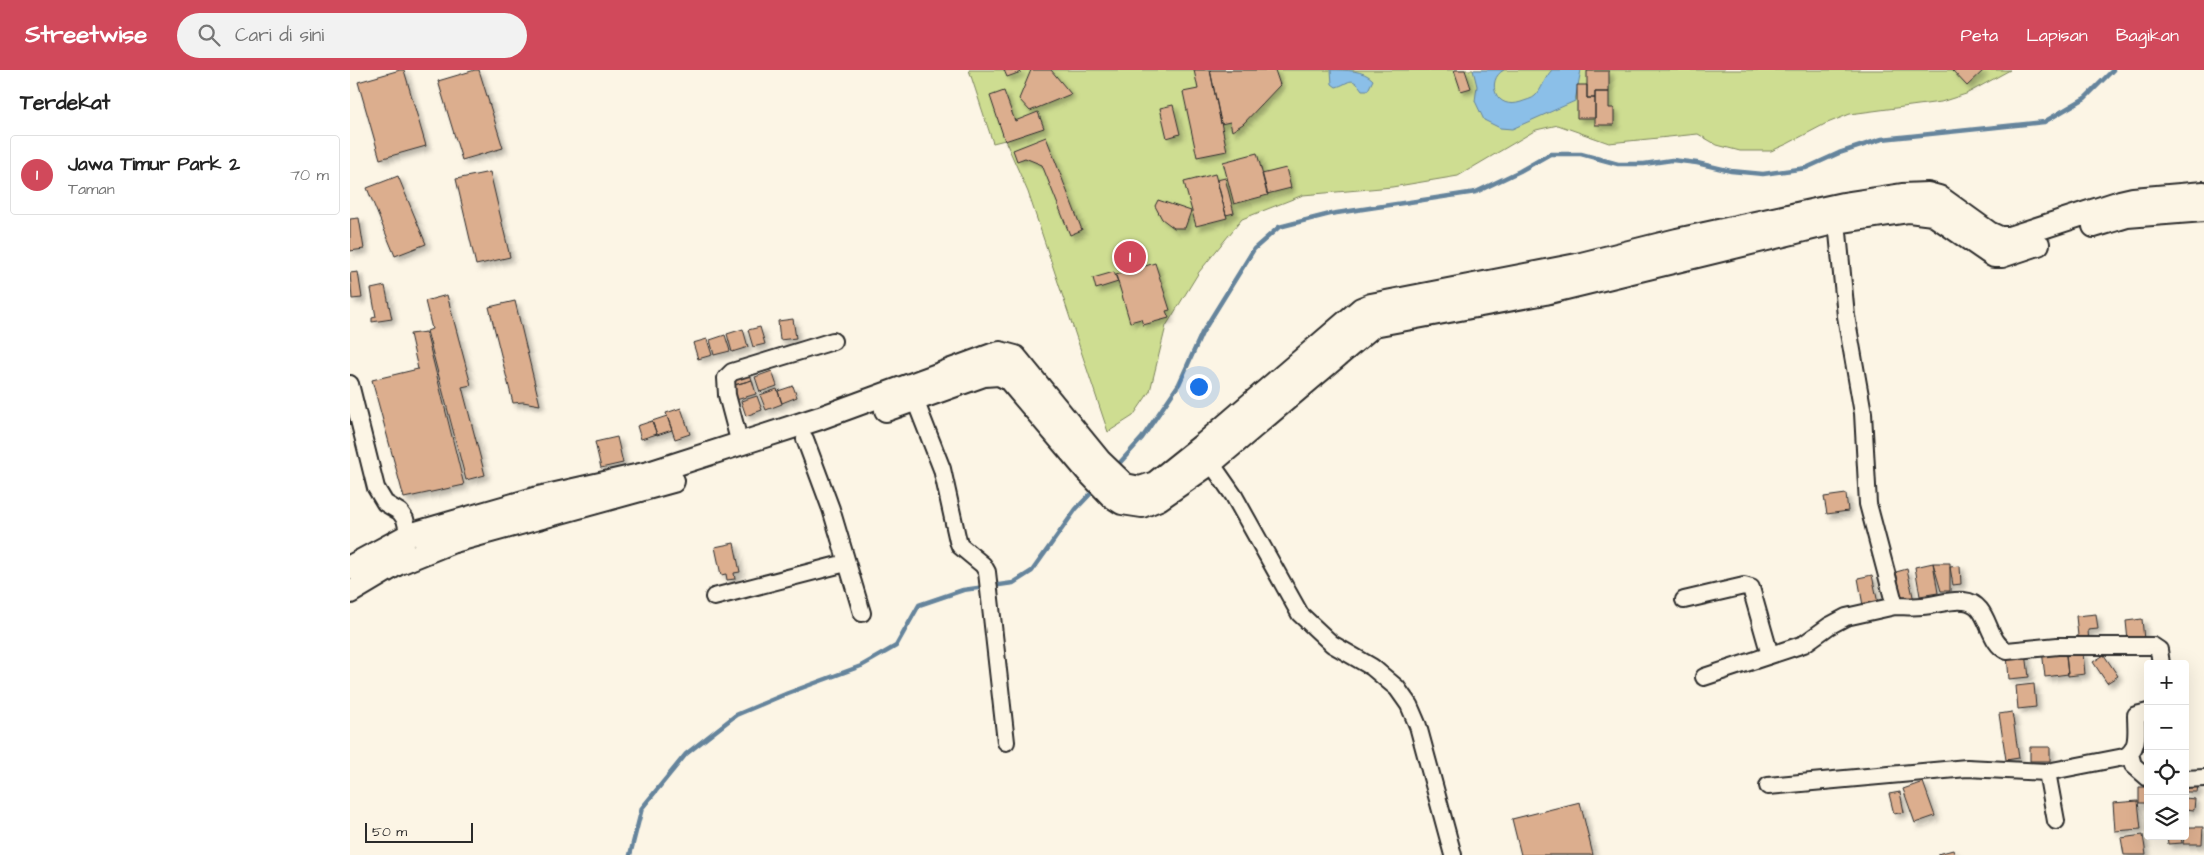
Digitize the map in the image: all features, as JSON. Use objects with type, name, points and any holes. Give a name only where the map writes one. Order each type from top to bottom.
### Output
[{"type":"street","points":[[1118,490],[1140,488],[1155,483],[1205,443],[1361,309],[1390,300],[1577,265],[1895,213],[1922,212],[1933,214],[1944,220],[1983,250],[1994,256],[2002,256],[2123,209],[2133,199],[2204,193]]},
{"type":"street","points":[[1713,243],[1843,204],[1916,194],[1940,197],[1989,233],[2000,238],[2009,238],[2123,209],[2204,210]]},
{"type":"street","points":[[1837,222],[1846,316],[1863,413],[1868,504],[1895,606]]},
{"type":"street","points":[[350,592],[397,564],[451,542],[678,472],[804,439],[984,375],[993,374],[1005,376],[1132,506],[1154,503],[1211,463],[1374,325],[1546,293],[1678,250]]},
{"type":"street","points":[[740,444],[727,396],[726,378],[732,372],[741,368],[833,341]]},
{"type":"street","points":[[350,567],[409,535],[534,499],[649,473],[678,472],[740,444],[820,418],[992,354],[1000,353],[1015,357],[1021,363],[1093,466]]},
{"type":"street","points":[[350,384],[380,497],[384,503],[400,512],[405,519],[409,535]]},
{"type":"street","points":[[915,400],[942,470],[958,541],[960,546],[983,565],[989,585],[1006,742]]},
{"type":"street","points":[[804,439],[831,509],[862,613]]},
{"type":"street","points":[[1211,463],[1234,496],[1300,614],[1332,644],[1372,667],[1397,688],[1409,705],[1418,726],[1453,855]]},
{"type":"street","points":[[714,597],[846,563]]},
{"type":"street","points":[[1684,600],[1744,586],[1751,588],[1770,655]]},
{"type":"street","points":[[1704,677],[1804,644],[1829,626],[1846,617],[1895,606],[1921,606],[1965,600],[1974,603],[1979,608],[1996,644],[2007,651],[2058,646],[2147,645],[2159,650],[2160,660]]},
{"type":"street","points":[[2144,713],[2136,715],[2135,742],[2130,754],[2133,765],[2144,775]]},
{"type":"street","points":[[1768,786],[1967,768],[2047,772],[2130,754]]},
{"type":"street","points":[[2047,772],[2056,821]]},
{"type":"street","points":[[2189,780],[2204,778]]},
{"type":"green space","points":[[969,70],[2010,70],[1966,94],[1941,102],[1850,114],[1825,124],[1771,151],[1740,151],[1717,145],[1698,134],[1609,143],[1558,125],[1536,130],[1458,176],[1392,187],[1303,195],[1242,219],[1199,272],[1166,326],[1150,391],[1133,416],[1108,432],[1028,192],[1005,140],[993,143]]},
{"type":"water","points":[[1331,70],[1360,72],[1373,80],[1368,90],[1362,90],[1352,81],[1336,87],[1332,84]]},
{"type":"water","points":[[1473,70],[1504,70],[1498,74],[1494,86],[1499,98],[1504,102],[1512,104],[1531,99],[1535,96],[1552,70],[1581,70],[1575,101],[1512,129],[1500,128],[1484,120],[1475,101],[1477,86]]},
{"type":"building","points":[[404,70],[426,146],[380,159],[358,82]]},
{"type":"building","points":[[479,70],[503,148],[462,160],[438,81]]},
{"type":"building","points":[[1004,70],[1020,70],[1021,72],[1007,77]]},
{"type":"building","points":[[1031,70],[1051,70],[1071,94],[1030,111],[1019,99]]},
{"type":"building","points":[[1194,70],[1210,70],[1227,151],[1197,157],[1183,92],[1198,89]]},
{"type":"building","points":[[1210,70],[1275,70],[1280,85],[1243,124],[1232,131],[1230,122],[1221,124]]},
{"type":"building","points":[[1454,70],[1465,70],[1471,88],[1461,91]]},
{"type":"building","points":[[1952,70],[1984,70],[1967,86]]},
{"type":"building","points":[[1587,71],[1609,71],[1609,92],[1595,92],[1595,98],[1587,98]]},
{"type":"building","points":[[1577,85],[1587,85],[1587,98],[1595,98],[1595,118],[1577,118]]},
{"type":"building","points":[[1004,91],[1015,121],[1038,112],[1044,128],[1005,141],[990,96]]},
{"type":"building","points":[[1595,92],[1609,92],[1609,108],[1614,108],[1614,125],[1595,125]]},
{"type":"building","points":[[1173,105],[1180,134],[1167,138],[1160,108]]},
{"type":"building","points":[[1046,137],[1082,230],[1070,235],[1042,165],[1025,158],[1017,161],[1013,150]]},
{"type":"building","points":[[1257,153],[1268,195],[1234,204],[1223,162]]},
{"type":"building","points":[[1286,168],[1291,188],[1267,194],[1262,174]]},
{"type":"building","points":[[490,172],[510,257],[476,265],[456,179]]},
{"type":"building","points":[[1215,174],[1227,218],[1196,226],[1184,182]]},
{"type":"building","points":[[398,176],[426,244],[395,256],[367,188]]},
{"type":"building","points":[[1225,178],[1234,213],[1226,215],[1217,180]]},
{"type":"building","points":[[1158,200],[1191,211],[1185,228],[1174,228],[1162,219],[1155,206]]},
{"type":"building","points":[[359,218],[364,249],[350,251],[350,219]]},
{"type":"building","points":[[1155,263],[1170,310],[1166,311],[1169,318],[1143,325],[1141,319],[1130,322],[1116,275]]},
{"type":"building","points":[[358,272],[362,298],[352,299],[350,273]]},
{"type":"building","points":[[1114,272],[1118,282],[1096,289],[1093,278]]},
{"type":"building","points":[[385,286],[392,319],[372,322],[372,318],[376,317],[371,289]]},
{"type":"building","points":[[447,295],[471,385],[462,387],[485,475],[466,480],[427,331],[432,329],[425,301]]},
{"type":"building","points":[[515,301],[540,405],[523,402],[513,403],[489,307]]},
{"type":"building","points":[[793,319],[796,338],[780,340],[778,321]]},
{"type":"building","points":[[760,327],[765,344],[753,347],[748,330]]},
{"type":"building","points":[[743,329],[748,347],[732,352],[727,334]]},
{"type":"building","points":[[426,332],[464,485],[404,498],[372,380],[418,369],[410,334]]},
{"type":"building","points":[[725,335],[730,351],[714,355],[710,340]]},
{"type":"building","points":[[707,339],[712,355],[698,359],[693,343]]},
{"type":"building","points":[[772,371],[777,386],[760,392],[755,377]]},
{"type":"building","points":[[749,372],[752,380],[731,386],[729,378]]},
{"type":"building","points":[[752,380],[756,394],[736,400],[731,386]]},
{"type":"building","points":[[793,386],[797,397],[782,403],[778,391]]},
{"type":"building","points":[[777,389],[782,404],[766,410],[760,395]]},
{"type":"building","points":[[757,396],[762,410],[746,416],[741,401]]},
{"type":"building","points":[[681,408],[690,434],[675,439],[666,413]]},
{"type":"building","points":[[667,416],[672,430],[657,435],[652,421]]},
{"type":"building","points":[[652,421],[657,434],[641,439],[637,426]]},
{"type":"building","points":[[617,437],[623,463],[601,468],[595,442]]},
{"type":"building","points":[[1846,494],[1848,511],[1827,514],[1824,497]]},
{"type":"building","points":[[734,543],[740,572],[734,573],[735,579],[727,580],[726,574],[721,575],[715,547]]},
{"type":"building","points":[[1933,563],[1950,563],[1950,591],[1941,591]]},
{"type":"building","points":[[1933,563],[1938,593],[1920,596],[1915,567]]},
{"type":"building","points":[[1960,566],[1961,584],[1953,585],[1950,567]]},
{"type":"building","points":[[1907,569],[1914,601],[1903,604],[1896,572]]},
{"type":"building","points":[[1872,575],[1879,608],[1864,611],[1858,578]]},
{"type":"building","points":[[2096,614],[2098,629],[2088,630],[2089,645],[2079,646],[2076,616]]},
{"type":"building","points":[[2142,619],[2144,640],[2128,641],[2126,621]]},
{"type":"building","points":[[2065,647],[2068,674],[2045,677],[2042,650]]},
{"type":"building","points":[[2026,653],[2029,677],[2009,679],[2007,655]]},
{"type":"building","points":[[2083,653],[2085,674],[2068,676],[2066,654]]},
{"type":"building","points":[[2104,655],[2118,676],[2107,683],[2093,662]]},
{"type":"building","points":[[2034,684],[2036,707],[2018,709],[2016,686]]},
{"type":"building","points":[[2012,712],[2019,758],[2006,760],[1999,714]]},
{"type":"building","points":[[2030,747],[2050,747],[2050,761],[2030,761]]},
{"type":"building","points":[[1923,782],[1935,816],[1915,823],[1903,789]]},
{"type":"building","points":[[2189,785],[2198,786],[2197,792],[2189,792]]},
{"type":"building","points":[[2139,787],[2144,787],[2144,803],[2139,803]]},
{"type":"building","points":[[1900,792],[1904,812],[1894,814],[1889,794]]},
{"type":"building","points":[[2189,798],[2195,799],[2194,810],[2189,809]]},
{"type":"building","points":[[2138,801],[2141,829],[2115,831],[2113,803]]},
{"type":"building","points":[[1580,802],[1593,855],[1521,855],[1512,819]]},
{"type":"building","points":[[2189,827],[2203,827],[2202,844],[2183,844],[2183,840],[2189,840]]},
{"type":"building","points":[[2143,835],[2146,855],[2124,855],[2121,838]]},
{"type":"building","points":[[2168,840],[2182,840],[2182,843],[2168,844]]},
{"type":"building","points":[[1953,850],[1955,855],[1938,854]]},
{"type":"waterway","points":[[1116,467],[1142,438],[1179,384],[1202,333],[1254,249],[1279,227],[1330,214],[1476,192],[1550,154],[1581,154],[1618,164],[1644,164],[1672,160],[1697,163],[1731,171],[1763,174],[1806,168],[1839,153],[1882,139],[2044,122],[2085,98],[2113,70]]},
{"type":"waterway","points":[[992,586],[1013,583],[1032,571],[1076,509],[1095,489]]},
{"type":"waterway","points":[[630,855],[642,808],[686,754],[736,715],[788,693],[861,666],[896,646],[919,605],[963,590],[985,587]]},
{"type":"place","name":"Jawa Timur Park 2","points":[[1130,257]]}]
